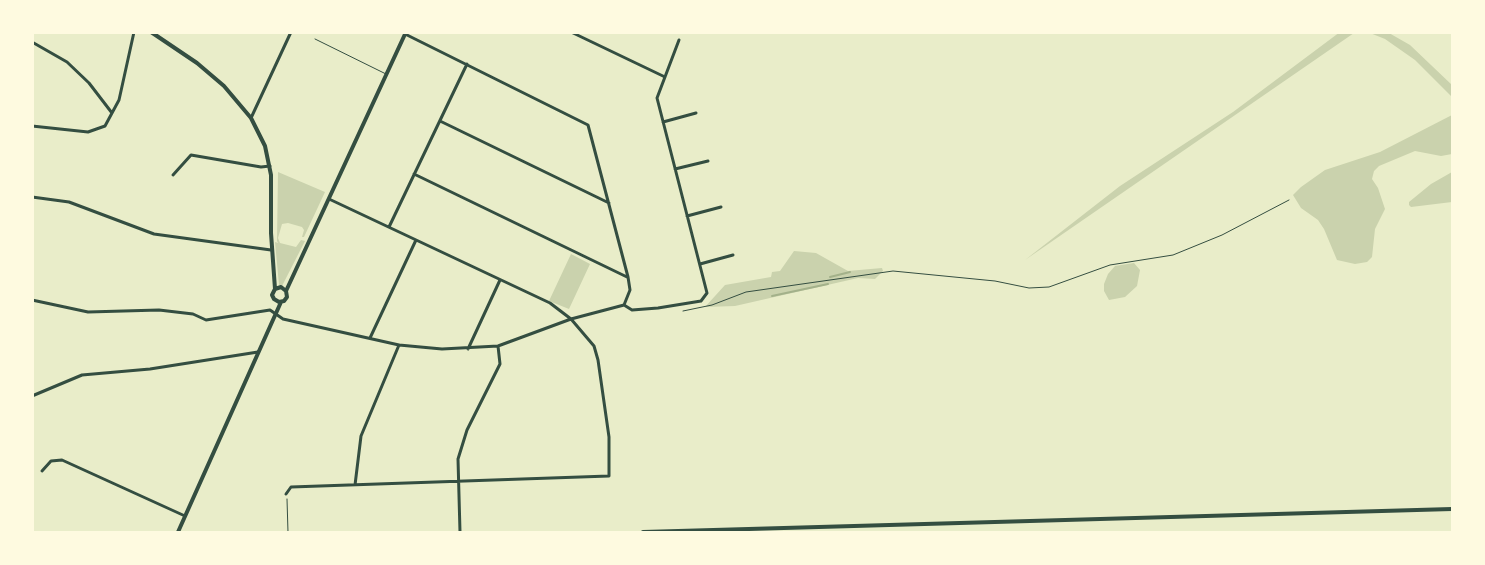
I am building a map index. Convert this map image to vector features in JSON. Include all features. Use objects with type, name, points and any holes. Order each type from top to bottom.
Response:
[{"type":"street","points":[[32,126],[88,132],[105,126],[119,100],[134,32]]},
{"type":"street","points":[[150,32],[197,64],[224,86],[251,118],[265,146],[270,166],[275,289],[272,295],[278,302]]},
{"type":"street","points":[[251,118],[291,32]]},
{"type":"street","points":[[571,32],[665,77]]},
{"type":"street","points":[[32,300],[88,312],[159,310],[193,314],[206,320],[270,310],[276,312],[283,319],[398,345],[442,349],[498,346],[624,304],[630,290],[590,128],[586,122],[406,33],[286,290],[287,297],[278,302],[276,312],[178,532]]},
{"type":"street","points":[[624,304],[632,310],[658,308],[701,301],[707,293],[657,98],[679,40]]},
{"type":"street","points":[[32,42],[67,62],[105,101],[112,114]]},
{"type":"street","points":[[389,227],[467,64]]},
{"type":"street","points":[[663,122],[696,113]]},
{"type":"street","points":[[440,121],[609,203]]},
{"type":"street","points":[[173,175],[191,156],[261,167],[270,166]]},
{"type":"street","points":[[675,169],[708,160]]},
{"type":"street","points":[[414,174],[628,277]]},
{"type":"street","points":[[32,197],[69,202],[154,234],[272,250]]},
{"type":"street","points":[[286,494],[291,487],[609,476],[609,437],[605,402],[594,346],[572,320],[553,305],[329,199]]},
{"type":"street","points":[[687,216],[721,207]]},
{"type":"street","points":[[370,338],[416,240]]},
{"type":"street","points":[[700,264],[733,255]]},
{"type":"street","points":[[468,349],[500,280]]},
{"type":"street","points":[[275,289],[281,287],[286,290]]},
{"type":"street","points":[[355,485],[361,436],[398,345]]},
{"type":"street","points":[[460,532],[458,481],[460,447],[500,364],[498,346]]},
{"type":"street","points":[[32,396],[82,375],[150,369],[258,352]]},
{"type":"street","points":[[42,471],[51,461],[62,460],[185,516]]},
{"type":"street","points":[[642,532],[1452,509]]},
{"type":"lane","points":[[315,39],[387,74]]},
{"type":"path","points":[[683,311],[712,305],[746,292],[893,271],[995,281],[1029,288],[1049,287],[1110,265],[1174,255],[1222,235],[1289,200]]},
{"type":"path","points":[[286,494],[288,532]]},
{"type":"green space","points":[[1340,32],[1354,33],[1025,260],[1120,186],[1233,112]]},
{"type":"green space","points":[[1370,33],[1389,33],[1410,45],[1452,85],[1452,97],[1415,60],[1385,39]]},
{"type":"green space","points":[[1452,115],[1452,154],[1441,156],[1415,151],[1379,166],[1374,171],[1372,179],[1378,188],[1385,209],[1375,229],[1372,257],[1367,262],[1355,264],[1337,260],[1324,229],[1318,220],[1301,208],[1293,195],[1325,170],[1380,152]]},
{"type":"green space","points":[[278,172],[325,192],[304,237],[302,237],[304,230],[302,227],[288,223],[282,224],[278,238],[280,243],[296,247],[301,240],[305,241],[282,286],[279,285],[275,242],[278,243],[277,241]]},
{"type":"green space","points":[[1452,172],[1452,202],[1411,207],[1409,205],[1409,202],[1431,184]]},
{"type":"green space","points":[[794,251],[816,253],[848,271],[882,268],[883,271],[875,279],[858,278],[735,306],[705,307],[725,285],[771,277],[772,272],[780,271]]},
{"type":"green space","points":[[571,254],[590,264],[569,309],[549,301]]},
{"type":"green space","points":[[1134,263],[1140,270],[1137,286],[1125,297],[1109,300],[1104,291],[1104,284],[1108,274],[1115,266]]},
{"type":"waterway","points":[[830,277],[850,272]]},
{"type":"waterway","points":[[772,296],[828,284]]}]
